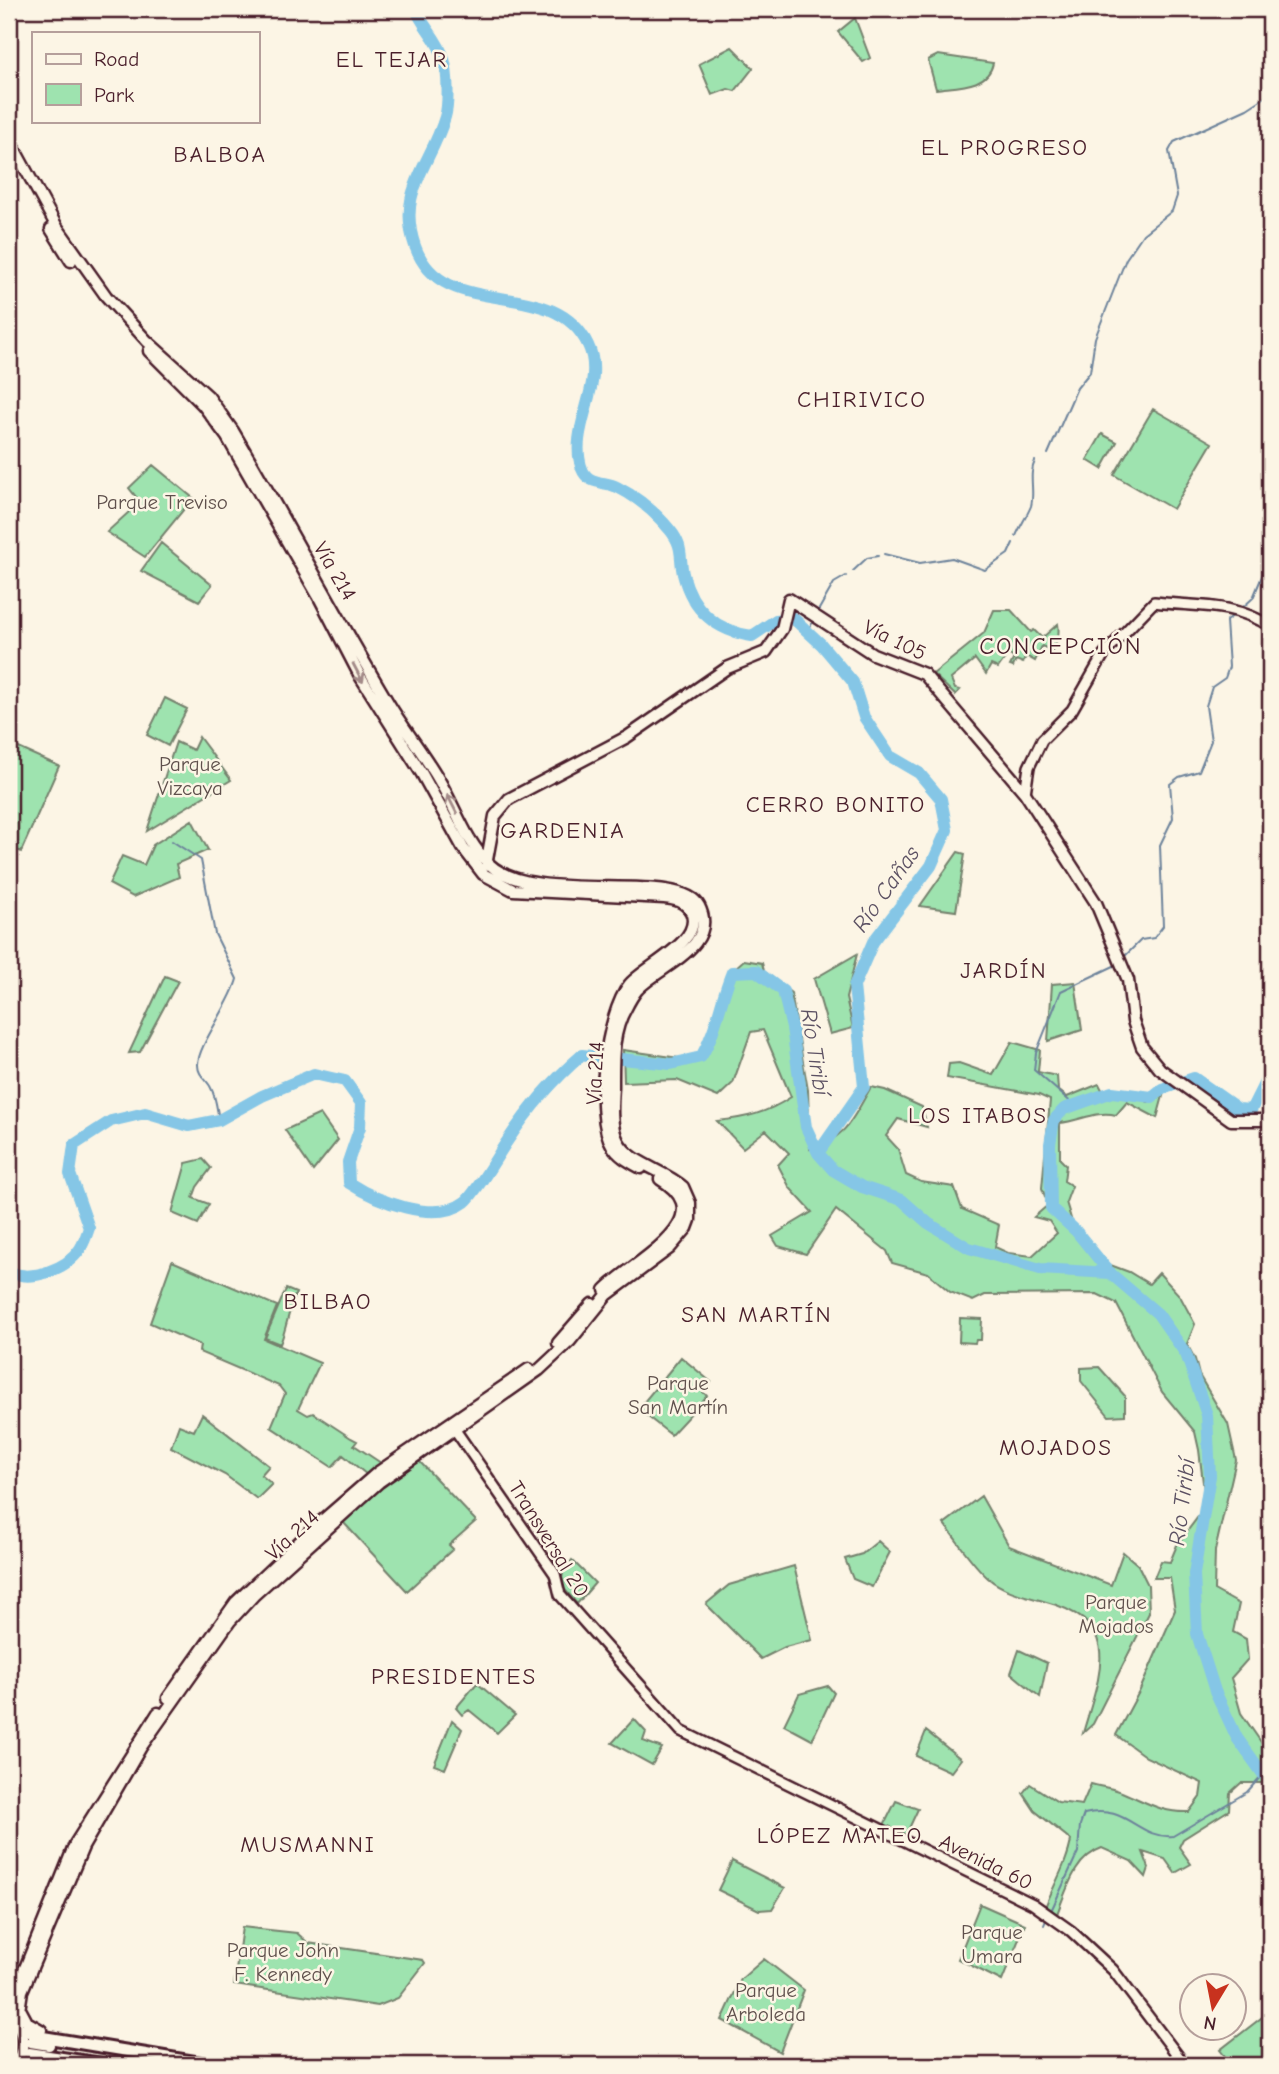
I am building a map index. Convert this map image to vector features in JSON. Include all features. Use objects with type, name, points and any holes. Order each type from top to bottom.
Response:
[{"type":"highway","points":[[15,2024],[43,2037],[213,2065]]},
{"type":"highway","points":[[108,2065],[30,2047],[187,2065]]},
{"type":"main road","name":"Vía 214","points":[[9,139],[57,227],[106,296],[147,341],[208,396],[233,431],[388,703],[439,780],[487,862],[503,876],[521,882],[583,888],[664,890],[685,894],[699,906],[703,918],[697,940],[691,949],[637,990],[624,1010],[611,1041]]},
{"type":"main road","name":"Vía 214","points":[[9,152],[60,245],[84,278],[116,317],[203,405],[227,437],[320,599],[379,710],[422,774],[463,848],[483,874],[513,890],[664,898],[684,904],[691,912],[693,921],[688,936],[630,984],[612,1015],[609,1084],[607,1133],[612,1146],[628,1161],[676,1189],[682,1204],[680,1224],[666,1241],[618,1276],[546,1355],[379,1482],[254,1595],[230,1621],[141,1747],[83,1847],[22,1991],[15,2024],[23,2046],[14,2065]]},
{"type":"main road","name":"Vía 105","points":[[483,874],[495,816],[509,799],[627,737],[727,668],[766,652],[782,629],[789,599],[873,654],[924,674],[1025,793],[1096,902],[1121,960],[1139,1040],[1160,1069],[1231,1120],[1270,1120]]},
{"type":"main road","name":"Vía 214","points":[[9,1996],[25,1968],[75,1844],[137,1741],[236,1602],[377,1473],[453,1427]]},
{"type":"main road","points":[[19,2007],[27,2022],[41,2030]]},
{"type":"street","points":[[1025,793],[1029,767],[1042,740],[1072,710],[1104,654],[1154,602],[1229,607],[1249,612],[1270,626]]},
{"type":"street","name":"Transversal 20","points":[[453,1427],[555,1574],[560,1595],[681,1731]]},
{"type":"street","name":"Avenida 60","points":[[681,1731],[1033,1904],[1070,1931],[1113,1970],[1185,2065]]},
{"type":"green space","points":[[855,18],[870,58],[863,62],[838,32]]},
{"type":"green space","points":[[732,47],[753,68],[735,91],[728,89],[712,95],[699,64]]},
{"type":"green space","points":[[938,55],[993,63],[985,77],[978,81],[936,89],[928,60]]},
{"type":"green space","points":[[1153,409],[1212,443],[1173,509],[1114,475]]},
{"type":"green space","points":[[1102,434],[1117,442],[1102,469],[1087,460]]},
{"type":"green space","name":"Parque Treviso","points":[[153,465],[193,498],[145,557],[107,532],[140,502],[129,488]]},
{"type":"green space","points":[[161,543],[212,585],[199,601],[141,571]]},
{"type":"green space","points":[[994,610],[1011,610],[1031,632],[1034,630],[1042,638],[1058,624],[1058,635],[1052,651],[1042,646],[1035,661],[1026,656],[1023,663],[1016,660],[1013,667],[1010,666],[1014,658],[1008,654],[998,668],[991,665],[986,674],[975,659],[951,679],[955,689],[960,690],[955,695],[933,674],[984,633]]},
{"type":"green space","points":[[165,698],[187,709],[168,746],[147,735]]},
{"type":"green space","name":"Parque Vizcaya","points":[[199,737],[231,780],[147,831],[176,742],[193,750]]},
{"type":"green space","points":[[12,745],[59,766],[21,852],[9,846],[9,751]]},
{"type":"green space","points":[[192,820],[208,850],[176,864],[179,877],[133,897],[109,884],[122,856],[144,865],[153,845]]},
{"type":"green space","points":[[958,852],[965,854],[956,911],[920,906]]},
{"type":"green space","points":[[857,954],[846,998],[853,1028],[830,1034],[814,979]]},
{"type":"green space","points":[[744,960],[762,963],[764,971],[791,993],[808,1090],[810,1149],[841,1133],[871,1087],[885,1090],[922,1107],[927,1127],[898,1119],[886,1136],[898,1149],[906,1175],[921,1182],[954,1187],[962,1209],[999,1225],[995,1247],[1008,1253],[1032,1256],[1057,1233],[1049,1221],[1034,1217],[1048,1205],[1042,1188],[1050,1100],[1039,1095],[947,1078],[949,1064],[959,1063],[993,1075],[1012,1042],[1040,1050],[1038,1072],[1057,1076],[1058,1090],[1067,1097],[1099,1084],[1106,1097],[1122,1090],[1148,1102],[1163,1096],[1157,1118],[1127,1102],[1116,1115],[1095,1115],[1060,1123],[1060,1159],[1066,1165],[1064,1181],[1072,1186],[1066,1202],[1072,1222],[1105,1263],[1129,1272],[1149,1284],[1159,1273],[1180,1296],[1195,1324],[1187,1344],[1199,1375],[1228,1424],[1236,1460],[1215,1551],[1214,1590],[1239,1604],[1233,1632],[1246,1639],[1248,1659],[1231,1678],[1241,1713],[1270,1755],[1270,1783],[1241,1783],[1230,1793],[1229,1810],[1183,1839],[1179,1847],[1191,1864],[1175,1873],[1165,1859],[1143,1852],[1149,1868],[1146,1877],[1131,1861],[1102,1848],[1092,1853],[1077,1868],[1055,1919],[1044,1910],[1071,1840],[1035,1811],[1023,1793],[1030,1784],[1058,1802],[1082,1805],[1091,1784],[1120,1791],[1148,1804],[1179,1812],[1189,1812],[1200,1797],[1202,1783],[1146,1757],[1116,1735],[1140,1690],[1175,1610],[1170,1578],[1154,1578],[1161,1561],[1170,1562],[1177,1545],[1200,1514],[1204,1491],[1195,1432],[1162,1392],[1116,1303],[1097,1294],[985,1295],[973,1301],[950,1292],[928,1273],[892,1263],[887,1251],[836,1210],[806,1254],[778,1246],[772,1236],[812,1212],[790,1188],[778,1165],[789,1153],[766,1130],[743,1148],[717,1121],[756,1114],[791,1097],[763,1030],[751,1032],[733,1083],[718,1097],[677,1080],[624,1082],[623,1050],[700,1061],[721,993],[727,980]]},
{"type":"green space","points":[[165,976],[178,981],[140,1052],[129,1053]]},
{"type":"green space","points":[[1075,982],[1082,1030],[1048,1041],[1052,984]]},
{"type":"green space","points":[[320,1114],[338,1140],[313,1171],[285,1130]]},
{"type":"green space","points":[[203,1159],[211,1168],[197,1187],[193,1198],[209,1204],[198,1224],[172,1213],[186,1163]]},
{"type":"green space","points":[[172,1261],[277,1306],[264,1339],[320,1363],[298,1409],[308,1415],[313,1413],[357,1441],[354,1445],[381,1463],[367,1475],[343,1455],[332,1467],[271,1427],[285,1394],[279,1386],[199,1352],[200,1345],[150,1323]]},
{"type":"green space","points":[[286,1289],[296,1293],[280,1344],[265,1338]]},
{"type":"green space","points":[[960,1318],[982,1319],[981,1340],[976,1340],[975,1343],[959,1342]]},
{"type":"green space","name":"Parque San Martín","points":[[681,1357],[711,1382],[702,1391],[707,1396],[671,1435],[638,1409]]},
{"type":"green space","points":[[1099,1367],[1125,1396],[1125,1415],[1109,1416],[1081,1381],[1081,1368]]},
{"type":"green space","points":[[202,1414],[269,1466],[261,1475],[272,1484],[257,1499],[225,1475],[171,1447],[179,1425],[194,1431]]},
{"type":"green space","points":[[419,1461],[476,1521],[449,1545],[453,1549],[407,1591],[343,1522],[389,1482]]},
{"type":"green space","name":"Parque Mojados","points":[[981,1496],[1009,1546],[1111,1585],[1123,1552],[1138,1565],[1148,1585],[1149,1613],[1093,1724],[1083,1733],[1100,1670],[1100,1652],[1096,1636],[1086,1622],[1069,1610],[994,1583],[970,1559],[944,1524]]},
{"type":"green space","points":[[878,1541],[890,1552],[872,1587],[853,1579],[845,1559],[862,1554]]},
{"type":"green space","points":[[572,1560],[595,1583],[577,1604],[561,1585],[563,1572]]},
{"type":"green space","points":[[794,1566],[812,1640],[785,1647],[761,1659],[706,1604],[729,1585]]},
{"type":"green space","points":[[1019,1650],[1047,1663],[1040,1697],[1011,1673]]},
{"type":"green space","points":[[477,1683],[515,1715],[497,1733],[469,1710],[462,1715],[456,1708]]},
{"type":"green space","points":[[828,1686],[834,1693],[812,1740],[784,1725],[799,1694]]},
{"type":"green space","points":[[634,1719],[646,1732],[643,1741],[662,1748],[652,1765],[612,1743]]},
{"type":"green space","points":[[452,1720],[462,1729],[445,1769],[434,1765]]},
{"type":"green space","points":[[926,1731],[961,1759],[951,1772],[916,1756]]},
{"type":"green space","points":[[896,1801],[918,1809],[905,1837],[883,1827]]},
{"type":"green space","points":[[732,1861],[785,1888],[772,1909],[759,1910],[718,1890]]},
{"type":"green space","name":"Parque Umara","points":[[980,1904],[1025,1924],[1002,1981],[958,1959]]},
{"type":"green space","name":"Parque John F. Kennedy","points":[[242,1927],[297,1933],[308,1943],[423,1960],[425,1963],[398,1998],[378,2006],[234,1985]]},
{"type":"green space","name":"Parque Arboleda","points":[[764,1959],[804,1990],[780,2052],[722,2020],[741,1979]]},
{"type":"green space","points":[[1270,2011],[1270,2065],[1232,2065],[1220,2050],[1230,2042],[1248,2042],[1248,2028]]},
{"type":"waterway","name":"Río Cañas","points":[[416,9],[442,52],[447,80],[445,117],[412,194],[410,210],[410,227],[415,246],[429,270],[449,285],[473,293],[525,302],[550,310],[572,323],[588,345],[593,360],[593,375],[579,438],[582,469],[588,478],[617,487],[646,506],[665,524],[677,542],[687,587],[699,608],[717,624],[752,636],[776,620],[793,618],[821,644],[853,682],[864,717],[890,756],[919,773],[941,799],[947,830],[931,866],[873,942],[854,986],[864,1087],[818,1153]]},
{"type":"waterway","points":[[1267,9],[1270,20]]},
{"type":"waterway","points":[[1048,454],[1077,388],[1090,372],[1095,338],[1126,259],[1143,234],[1172,211],[1177,196],[1169,151],[1174,142],[1247,109],[1270,94]]},
{"type":"waterway","points":[[1016,536],[1031,506],[1035,461]]},
{"type":"waterway","points":[[884,554],[920,563],[952,558],[985,570],[1008,554],[1013,543]]},
{"type":"waterway","points":[[853,571],[867,558],[878,556]]},
{"type":"waterway","points":[[1241,609],[1253,598],[1270,557]]},
{"type":"waterway","points":[[818,611],[834,583],[846,576]]},
{"type":"waterway","points":[[1122,959],[1141,940],[1154,938],[1163,926],[1160,845],[1173,818],[1170,784],[1179,777],[1199,771],[1211,741],[1206,706],[1212,687],[1225,678],[1229,667],[1226,621],[1234,615]]},
{"type":"waterway","points":[[808,631],[813,621]]},
{"type":"waterway","points":[[172,841],[201,860],[215,934],[237,979],[199,1057],[199,1072],[213,1092],[219,1120]]},
{"type":"waterway","points":[[1074,1105],[1034,1070],[1036,1053],[1061,991],[1116,965]]},
{"type":"waterway","name":"Río Tiribí","points":[[9,1271],[27,1275],[48,1272],[66,1263],[80,1249],[89,1228],[70,1174],[74,1145],[111,1121],[145,1113],[189,1126],[219,1120],[262,1096],[314,1074],[345,1081],[361,1103],[360,1127],[348,1162],[349,1183],[389,1203],[406,1208],[422,1211],[452,1208],[470,1197],[533,1106],[582,1055],[671,1064],[701,1057],[711,1036],[732,972],[756,971],[783,991],[792,1028],[806,1127],[818,1153],[833,1170],[862,1187],[902,1200],[928,1223],[969,1248],[1040,1269],[1110,1273]]},
{"type":"waterway","name":"Río Tiribí","points":[[1270,1061],[1265,1082],[1251,1110],[1238,1109],[1194,1078],[1162,1089],[1152,1097],[1112,1092],[1064,1109],[1054,1120],[1050,1144],[1051,1208],[1076,1231],[1110,1273],[1158,1314],[1186,1354],[1207,1415],[1210,1476],[1194,1574],[1197,1634],[1215,1691],[1237,1738],[1263,1774],[1270,1775]]},
{"type":"waterway","points":[[1051,1911],[1078,1852],[1080,1825],[1084,1814],[1111,1813],[1150,1832],[1173,1836],[1247,1792],[1263,1774]]},
{"type":"waterway","points":[[1044,1925],[1046,1920]]},
{"type":"tunnel","points":[[9,2039],[31,2042]]},
{"type":"tunnel","points":[[9,2050],[29,2053]]},
{"type":"district","name":"EL TEJAR","points":[[392,59]]},
{"type":"district","name":"EL PROGRESO","points":[[1005,147]]},
{"type":"district","name":"BALBOA","points":[[220,154]]},
{"type":"district","name":"CHIRIVICO","points":[[862,399]]},
{"type":"district","name":"CONCEPCIÓN","points":[[1061,646]]},
{"type":"district","name":"CERRO BONITO","points":[[836,804]]},
{"type":"district","name":"GARDENIA","points":[[563,830]]},
{"type":"district","name":"JARDÍN","points":[[1004,970]]},
{"type":"district","name":"LOS ITABOS","points":[[978,1115]]},
{"type":"district","name":"BILBAO","points":[[328,1301]]},
{"type":"district","name":"SAN MARTÍN","points":[[757,1314]]},
{"type":"district","name":"MOJADOS","points":[[1056,1447]]},
{"type":"district","name":"PRESIDENTES","points":[[454,1676]]},
{"type":"district","name":"LÓPEZ MATEO","points":[[840,1835]]},
{"type":"district","name":"MUSMANNI","points":[[308,1844]]}]
